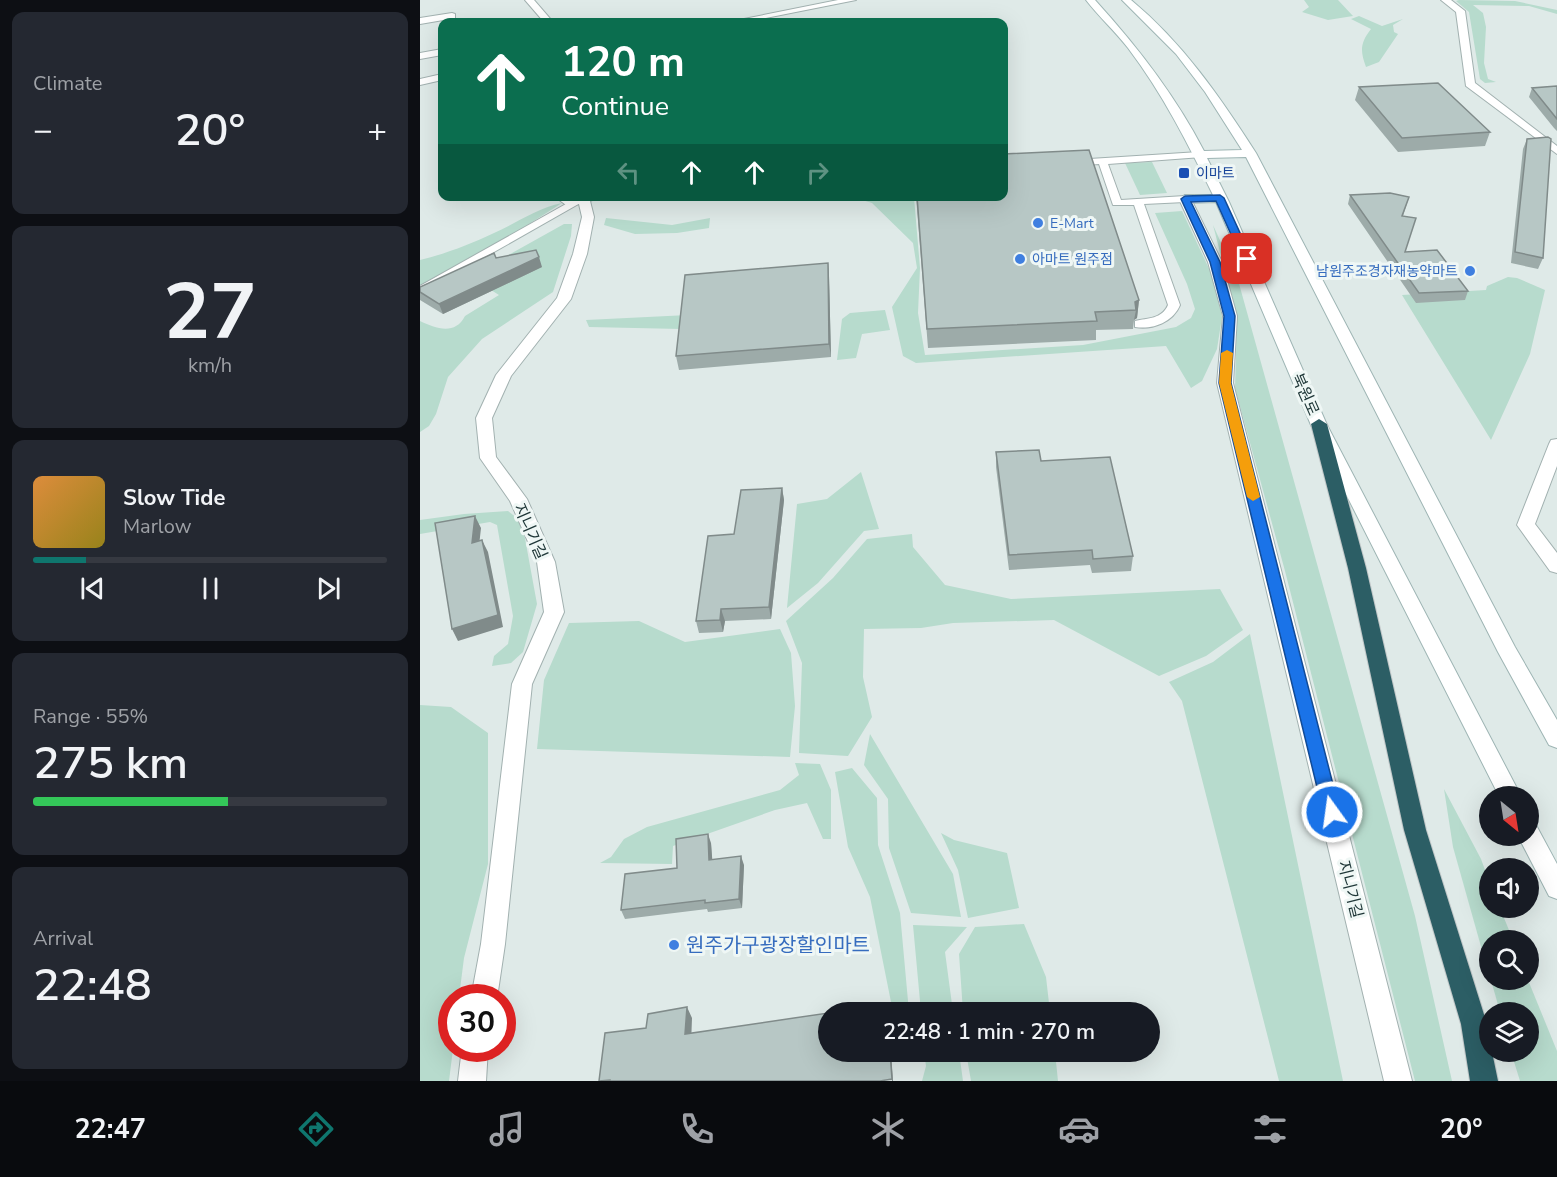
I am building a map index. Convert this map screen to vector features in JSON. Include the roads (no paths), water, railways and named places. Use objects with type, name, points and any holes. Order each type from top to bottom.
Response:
[{"type":"highway","points":[[1319,424],[1357,568],[1415,830],[1474,1024],[1484,1081]]},
{"type":"street","points":[[529,0],[545,18]]},
{"type":"street","points":[[755,18],[852,0]]},
{"type":"street","name":"북원로","points":[[1090,0],[1112,22],[1146,65],[1164,91],[1199,155],[1319,424],[1505,786]]},
{"type":"street","points":[[1126,0],[1158,28],[1180,52],[1215,98],[1250,153],[1508,652],[1557,739]]},
{"type":"street","points":[[1445,0],[1460,11],[1470,84],[1557,152]]},
{"type":"street","points":[[420,21],[452,15]]},
{"type":"street","points":[[420,56],[438,53]]},
{"type":"street","points":[[420,82],[438,78]]},
{"type":"street","points":[[1199,155],[1250,153]]},
{"type":"street","points":[[1185,199],[1220,198]]},
{"type":"street","name":"지니기길","points":[[1185,199],[1215,262],[1230,316],[1225,383],[1398,1081]]},
{"type":"street","name":"지니기길","points":[[486,984],[493,945],[522,684],[554,612],[546,562],[518,499],[489,458],[484,418],[504,375],[564,299],[580,254],[588,217],[585,201]]},
{"type":"street","points":[[1557,444],[1527,525],[1557,566]]},
{"type":"street","points":[[1535,846],[1557,888]]},
{"type":"street","points":[[472,1081],[474,1062]]},
{"type":"lane","points":[[1060,164],[1199,155]]},
{"type":"lane","points":[[1103,162],[1117,203],[1185,199]]},
{"type":"lane","points":[[420,291],[583,201]]},
{"type":"lane","points":[[1138,202],[1174,305],[1172,312],[1165,319],[1139,324]]},
{"type":"place","name":"이마트","points":[[1184,173]]},
{"type":"place","name":"E-Mart","points":[[1038,223]]},
{"type":"place","name":"아마트 원주점","points":[[1020,259]]},
{"type":"place","name":"남원주조경자재농약마트","points":[[1470,271]]},
{"type":"place","name":"원주가구광장할인마트","points":[[674,945]]}]
